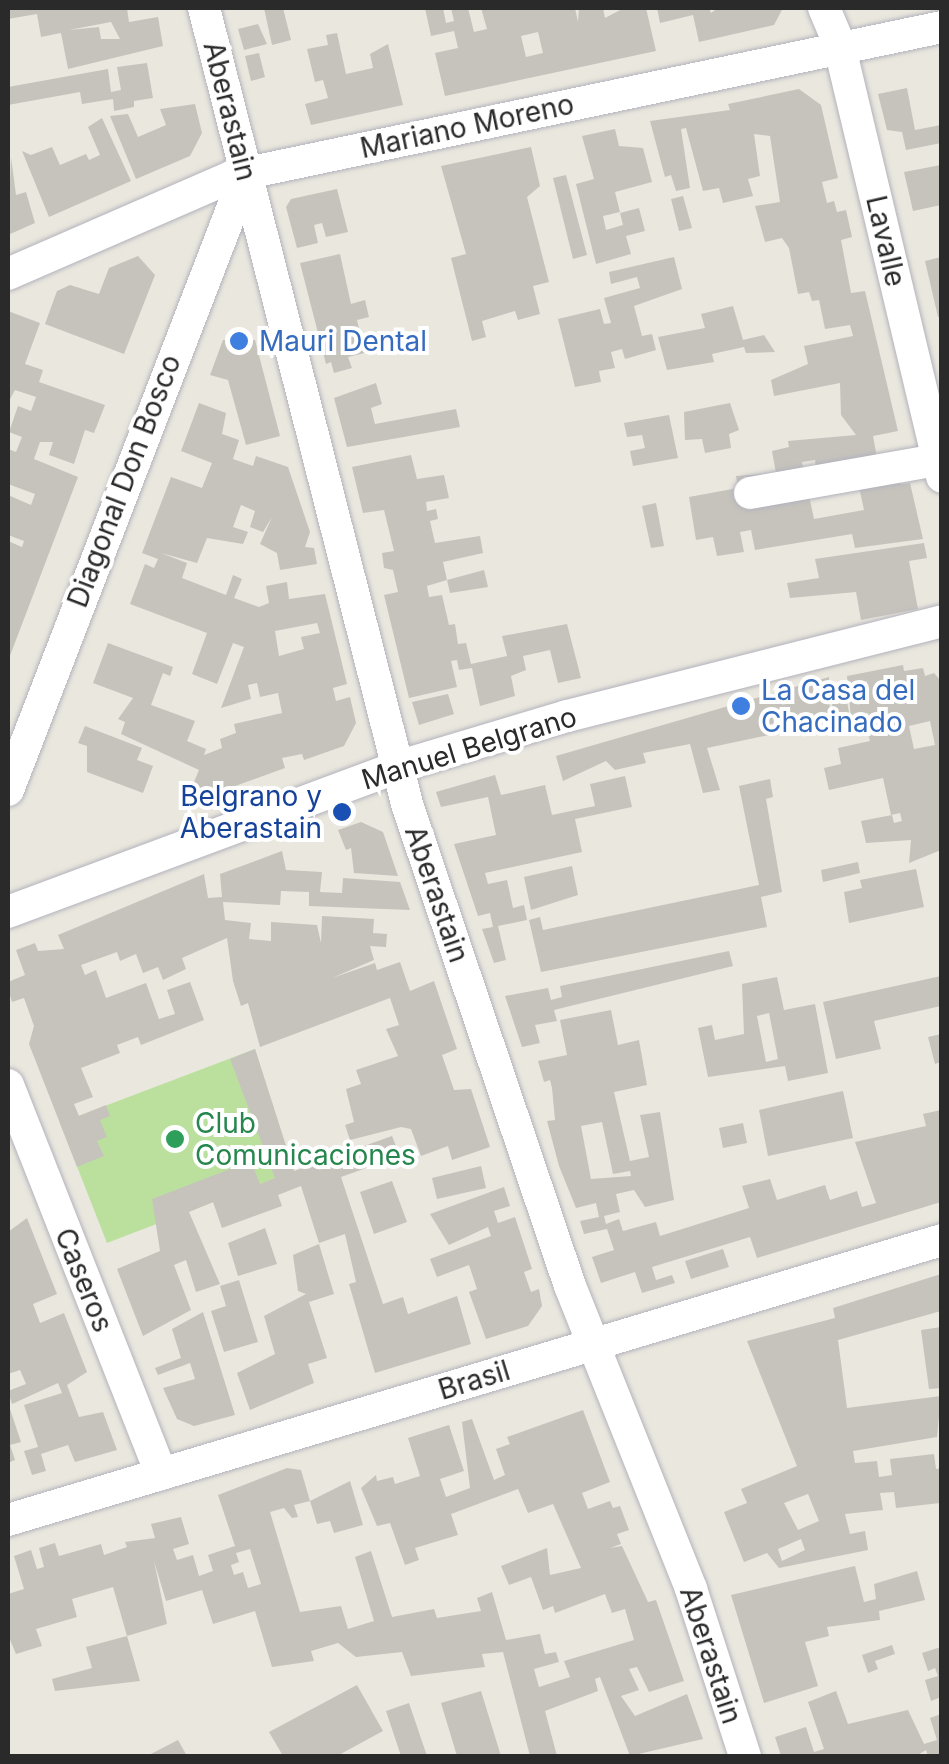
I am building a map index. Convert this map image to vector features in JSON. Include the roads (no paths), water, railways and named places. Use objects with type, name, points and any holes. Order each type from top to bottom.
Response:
[{"type":"street","name":"Aberastain","points":[[204,8],[397,767],[593,1344],[691,1589],[744,1756]]},
{"type":"street","name":"Lavalle","points":[[824,8],[840,48],[940,468]]},
{"type":"street","name":"Mariano Moreno","points":[[8,274],[246,173],[942,26]]},
{"type":"street","name":"Diagonal Don Bosco","points":[[8,790],[246,173]]},
{"type":"street","points":[[750,493],[940,468]]},
{"type":"street","name":"Manuel Belgrano","points":[[8,912],[397,767],[567,716],[942,621]]},
{"type":"street","name":"Caseros","points":[[8,1085],[162,1474]]},
{"type":"street","name":"Brasil","points":[[8,1520],[942,1240]]},
{"type":"place","name":"Mauri Dental","points":[[239,341]]},
{"type":"place","name":"La Casa del Chacinado","points":[[741,706]]},
{"type":"place","name":"Belgrano y Aberastain","points":[[342,812]]},
{"type":"place","name":"Club Comunicaciones","points":[[175,1139]]}]
